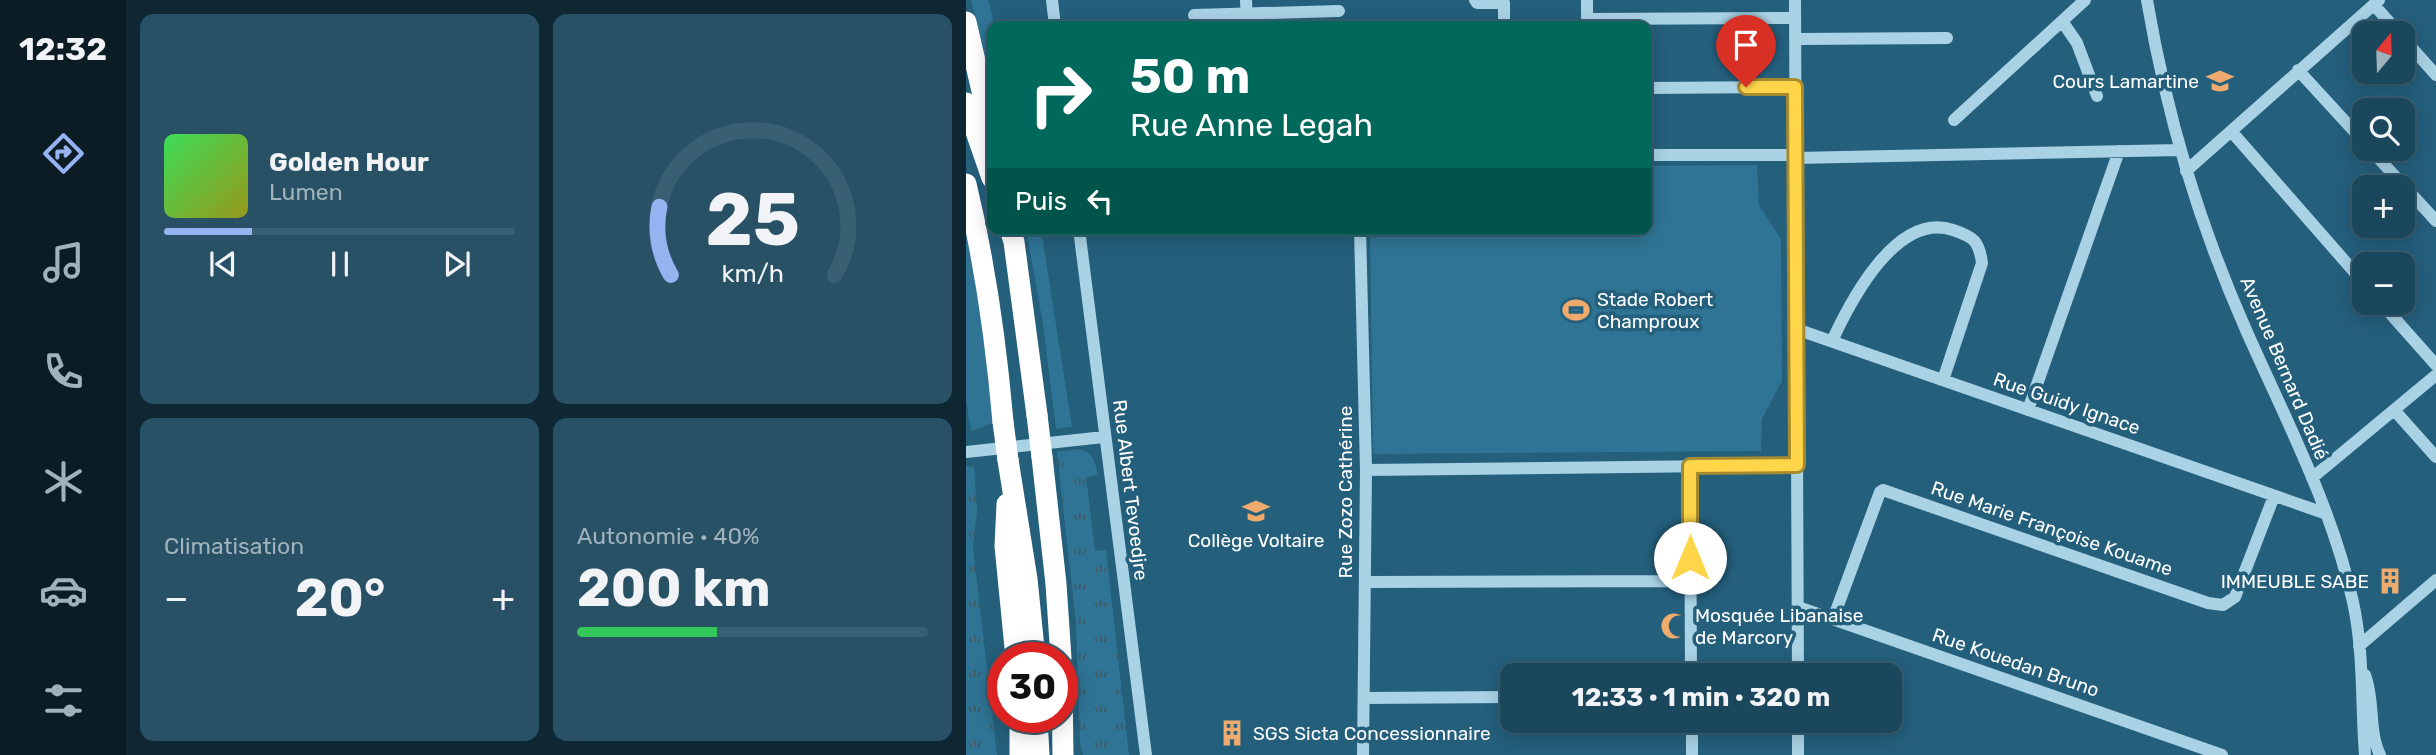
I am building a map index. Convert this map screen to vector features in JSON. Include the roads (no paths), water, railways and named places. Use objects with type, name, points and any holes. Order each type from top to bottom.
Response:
[{"type":"highway","points":[[966,22],[987,112]]},
{"type":"highway","points":[[966,103],[987,164]]},
{"type":"highway","points":[[966,184],[981,247],[995,337],[1003,422],[1027,579],[1033,642]]},
{"type":"highway","points":[[1012,235],[1042,457],[1060,642]]},
{"type":"highway","points":[[1008,460],[1005,546],[1014,642]]},
{"type":"highway","points":[[1020,733],[1020,755]]},
{"type":"highway","points":[[1038,733],[1039,755]]},
{"type":"highway","points":[[1063,733],[1063,755]]},
{"type":"street","points":[[1052,0],[1054,21]]},
{"type":"street","points":[[1475,0],[1477,3],[1504,3],[1504,21]]},
{"type":"street","points":[[1587,0],[1587,21]]},
{"type":"street","points":[[1795,0],[1798,663]]},
{"type":"street","name":"Avenue Bernard Dadié","points":[[2147,0],[2156,53],[2179,149],[2196,204],[2245,328],[2312,478],[2353,602],[2363,671],[2361,689],[2365,755]]},
{"type":"street","points":[[1954,120],[2082,1]]},
{"type":"street","points":[[2186,171],[2376,3],[2390,21]]},
{"type":"street","points":[[1194,15],[1246,6],[1339,10]]},
{"type":"street","points":[[1652,21],[1795,18]]},
{"type":"street","points":[[2062,21],[2077,43],[2096,96]]},
{"type":"street","points":[[1795,39],[1947,38]]},
{"type":"street","points":[[2415,51],[2436,75]]},
{"type":"street","points":[[2298,70],[2352,129]]},
{"type":"street","points":[[1652,88],[1795,87]]},
{"type":"street","points":[[2231,131],[2352,270]]},
{"type":"street","points":[[1652,155],[1796,156],[2179,149]]},
{"type":"street","points":[[2028,410],[2119,151]]},
{"type":"street","points":[[2381,161],[2436,221]]},
{"type":"street","points":[[1832,341],[1858,291],[1906,236],[1924,227],[1943,226],[1967,234],[1979,246],[1982,263],[1943,380]]},
{"type":"street","name":"Rue Albert Tevoedjre","points":[[1080,235],[1146,755]]},
{"type":"street","name":"Rue Zozo Cathérine","points":[[1360,235],[1366,470],[1363,755]]},
{"type":"street","points":[[2392,315],[2436,365]]},
{"type":"street","name":"Rue Guidy Ignace","points":[[1796,329],[2324,513]]},
{"type":"street","points":[[2312,478],[2436,375]]},
{"type":"street","points":[[2395,411],[2436,457]]},
{"type":"street","points":[[966,452],[1104,437]]},
{"type":"street","points":[[1366,470],[1797,465]]},
{"type":"street","points":[[1690,466],[1691,663]]},
{"type":"street","name":"Rue Marie Françoise Kouame","points":[[1833,619],[1883,490],[2223,606],[2235,597],[2274,496]]},
{"type":"street","points":[[2359,646],[2436,580]]},
{"type":"street","points":[[1366,582],[1690,582]]},
{"type":"street","name":"Rue Kouedan Bruno","points":[[1798,607],[2222,755]]},
{"type":"street","points":[[2363,671],[2370,690],[2375,745],[2380,755]]},
{"type":"street","points":[[1364,698],[1500,697]]},
{"type":"street","points":[[1692,733],[1692,755]]},
{"type":"street","points":[[1798,733],[1798,755]]},
{"type":"place","name":"Cours Lamartine","points":[[2220,81]]},
{"type":"place","name":"Stade Robert Champroux","points":[[1576,310]]},
{"type":"place","name":"Collège Voltaire","points":[[1256,511]]},
{"type":"place","name":"IMMEUBLE SABE","points":[[2390,581]]},
{"type":"place","name":"Mosquée Libanaise de Marcory","points":[[1674,626]]},
{"type":"place","name":"SGS Sicta Concessionnaire","points":[[1232,733]]}]
